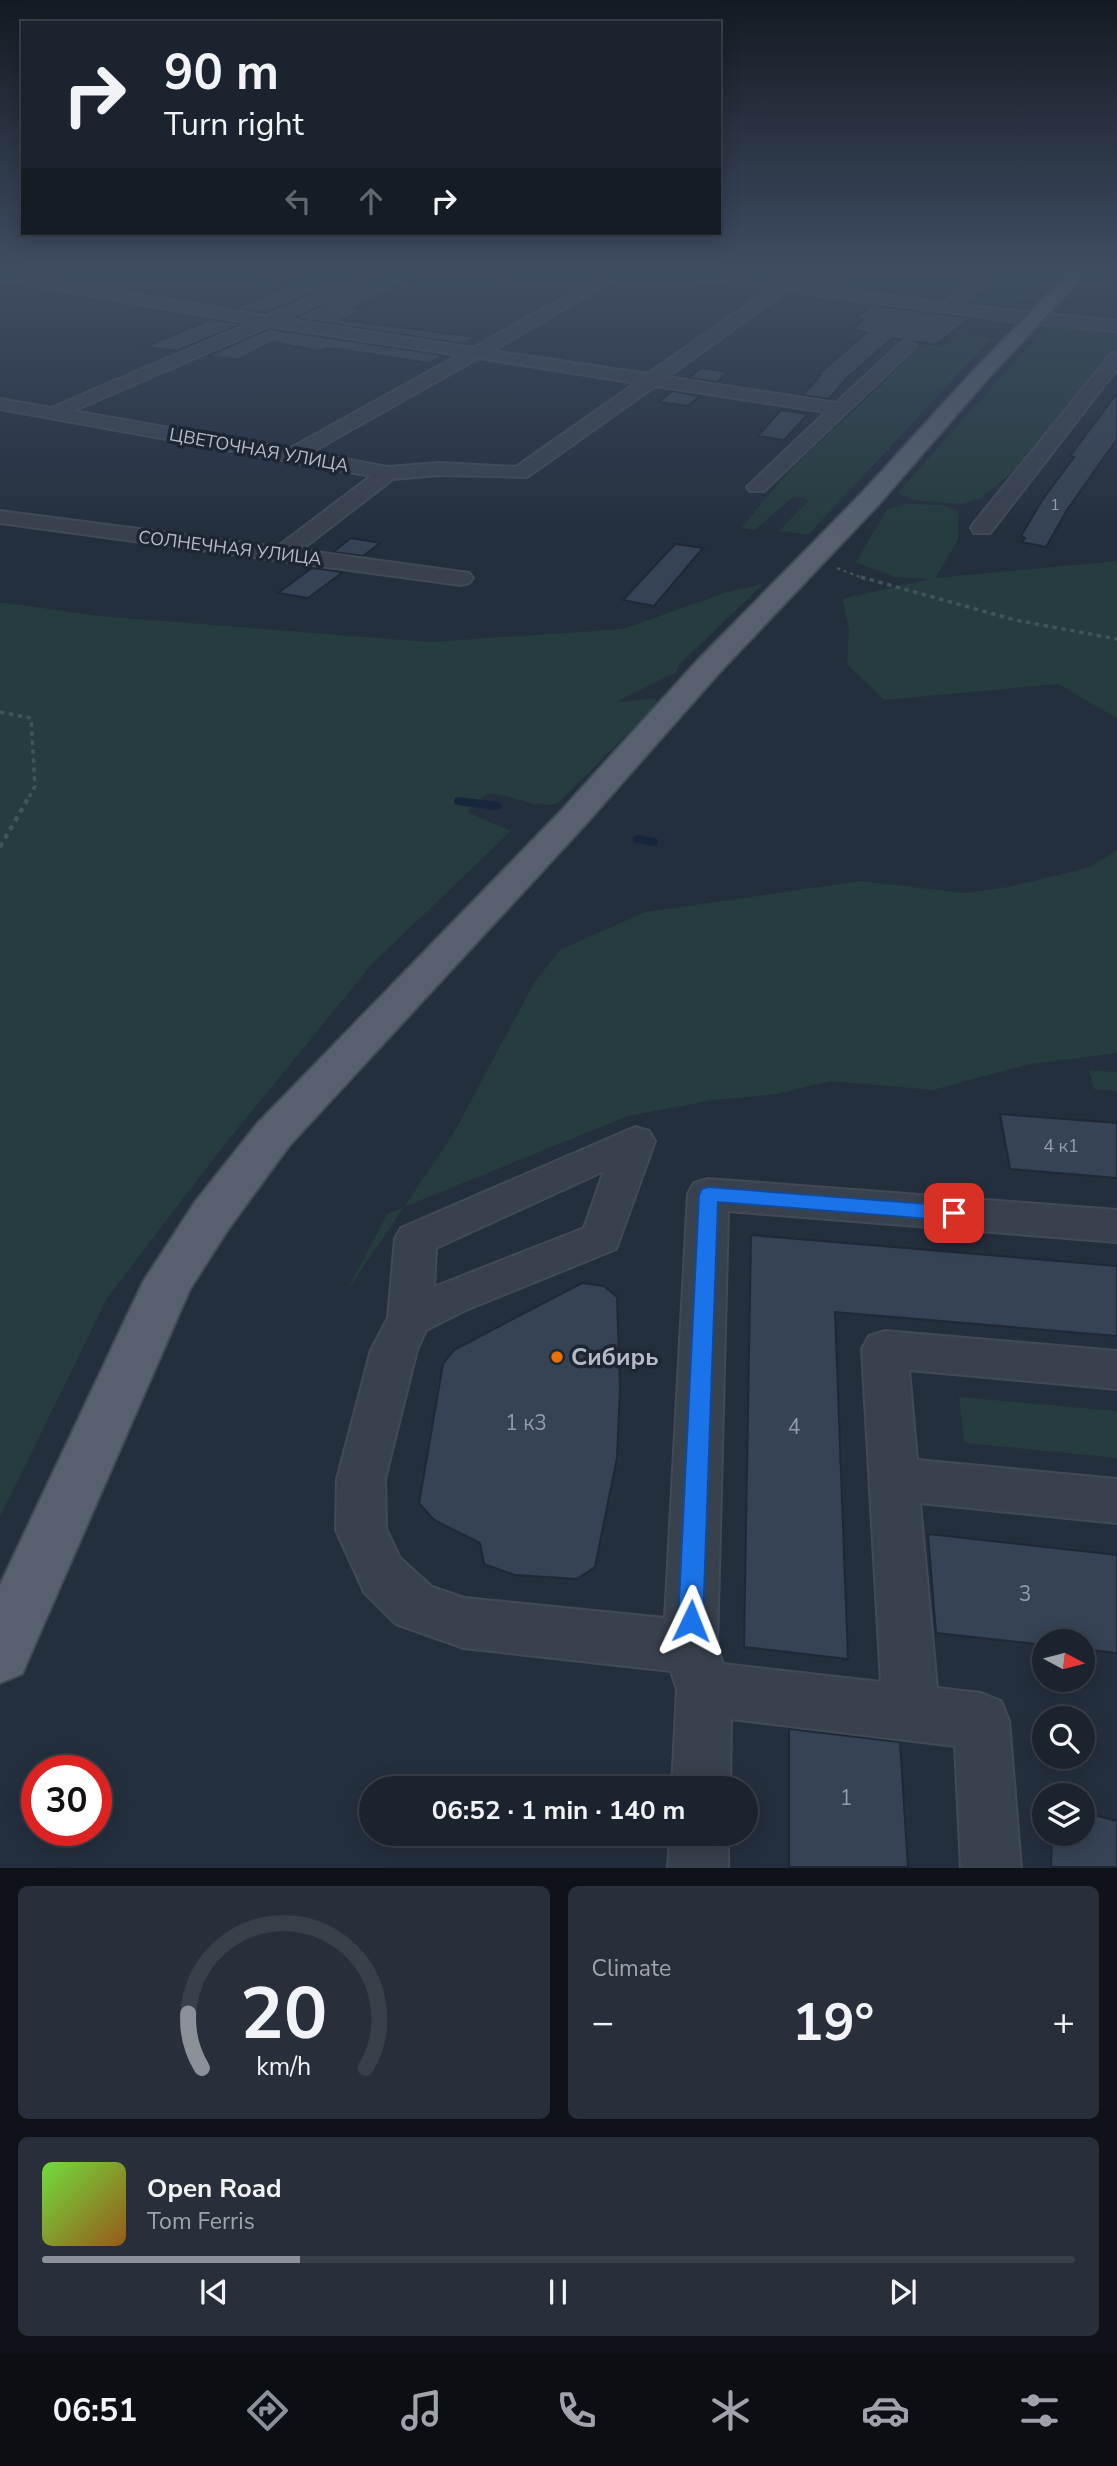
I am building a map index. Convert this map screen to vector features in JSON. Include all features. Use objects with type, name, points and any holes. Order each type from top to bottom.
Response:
[{"type":"main road","points":[[0,1653],[168,1282],[212,1215],[273,1135],[572,819],[708,667],[811,561],[999,358]]},
{"type":"street","points":[[52,414],[181,358]]},
{"type":"street","points":[[293,455],[468,358]]},
{"type":"street","points":[[511,358],[839,409]]},
{"type":"street","points":[[652,380],[683,358]]},
{"type":"street","points":[[757,487],[895,358]]},
{"type":"street","points":[[982,528],[1117,358]]},
{"type":"street","name":"ЦВЕТОЧНАЯ УЛИЦА","points":[[0,404],[388,473],[439,469],[520,473],[652,380]]},
{"type":"street","points":[[282,554],[388,473]]},
{"type":"street","name":"СОЛНЕЧНАЯ УЛИЦА","points":[[0,517],[461,578]]},
{"type":"street","points":[[410,1318],[452,1298],[601,1238],[635,1141],[416,1239],[410,1318],[394,1350],[362,1479],[361,1530],[382,1575],[415,1606],[464,1623],[697,1668]]},
{"type":"street","points":[[701,1776],[697,1668],[708,1195],[1117,1226]]},
{"type":"street","points":[[911,1713],[885,1349],[1117,1370]]},
{"type":"street","points":[[894,1479],[1117,1501]]},
{"type":"street","points":[[698,1867],[699,1846]]},
{"type":"lane","points":[[697,1668],[911,1713],[981,1721],[992,1867]]},
{"type":"path","points":[[811,561],[838,568],[877,584],[1015,620],[1117,639]]},
{"type":"path","points":[[0,712],[31,718],[35,786],[0,847]]},
{"type":"green space","points":[[907,358],[973,358],[808,535],[779,531],[809,500],[794,496],[755,530],[742,528],[773,489]]},
{"type":"green space","points":[[1017,358],[1114,358],[1041,448],[980,499],[959,504],[912,500],[898,493]]},
{"type":"green space","points":[[909,504],[942,505],[958,511],[958,540],[935,578],[1117,561],[1117,718],[1058,684],[884,700],[847,664],[849,629],[842,599],[930,579],[895,577],[856,562],[887,509]]},
{"type":"green space","points":[[763,584],[679,665],[676,672],[614,703],[655,698],[658,703],[558,803],[541,805],[488,793],[467,812],[511,831],[372,964],[221,1149],[107,1298],[0,1517],[0,602],[99,616],[429,642],[623,629],[727,592]]},
{"type":"green space","points":[[1117,850],[1117,1053],[1025,1065],[933,1090],[830,1081],[777,1094],[714,1100],[628,1116],[404,1207],[452,1136],[534,983],[560,950],[645,912],[861,881],[965,893],[1009,887],[1090,867]]},
{"type":"green space","points":[[1089,1070],[1117,1072],[1117,1091],[1094,1089]]},
{"type":"green space","points":[[404,1207],[346,1292],[387,1214]]},
{"type":"green space","points":[[959,1397],[1117,1411],[1117,1458],[964,1443]]},
{"type":"building","points":[[397,358],[437,358],[429,363]]},
{"type":"building","points":[[837,358],[869,358],[829,399],[802,395],[821,375],[817,375]]},
{"type":"building","points":[[701,368],[728,372],[717,382],[689,378]]},
{"type":"building","points":[[672,391],[700,396],[688,406],[659,402]]},
{"type":"building","points":[[1117,393],[1117,439],[1067,510],[1046,547],[1022,542],[1025,538],[1021,536],[1043,499],[1074,457],[1070,456]]},
{"type":"building","points":[[781,410],[808,414],[784,440],[758,436]]},
{"type":"building","points":[[351,538],[380,543],[363,556],[333,552]]},
{"type":"building","points":[[675,544],[703,548],[654,606],[623,600]]},
{"type":"building","points":[[312,568],[343,572],[308,598],[278,593]]},
{"type":"building","points":[[1000,1114],[1117,1123],[1117,1178],[1010,1169]]},
{"type":"building","points":[[751,1235],[1117,1266],[1117,1336],[835,1312],[848,1659],[744,1647]]},
{"type":"building","points":[[582,1283],[604,1286],[617,1297],[620,1389],[617,1458],[595,1567],[577,1579],[515,1575],[484,1564],[480,1543],[434,1520],[419,1503],[443,1364],[454,1350]]},
{"type":"building","points":[[928,1534],[1117,1555],[1117,1653],[1096,1651],[1096,1629],[1032,1629],[1032,1644],[936,1633]]},
{"type":"building","points":[[789,1729],[900,1742],[908,1867],[789,1867]]},
{"type":"building","points":[[1095,1815],[1117,1821],[1117,1867],[1051,1867],[1052,1846],[1095,1846]]},
{"type":"waterway","points":[[458,801],[497,806]]},
{"type":"waterway","points":[[637,839],[654,842]]},
{"type":"place","name":"Сибирь","points":[[557,1357]]},
{"type":"route","points":[[691,1621],[708,1195],[954,1213]]}]
